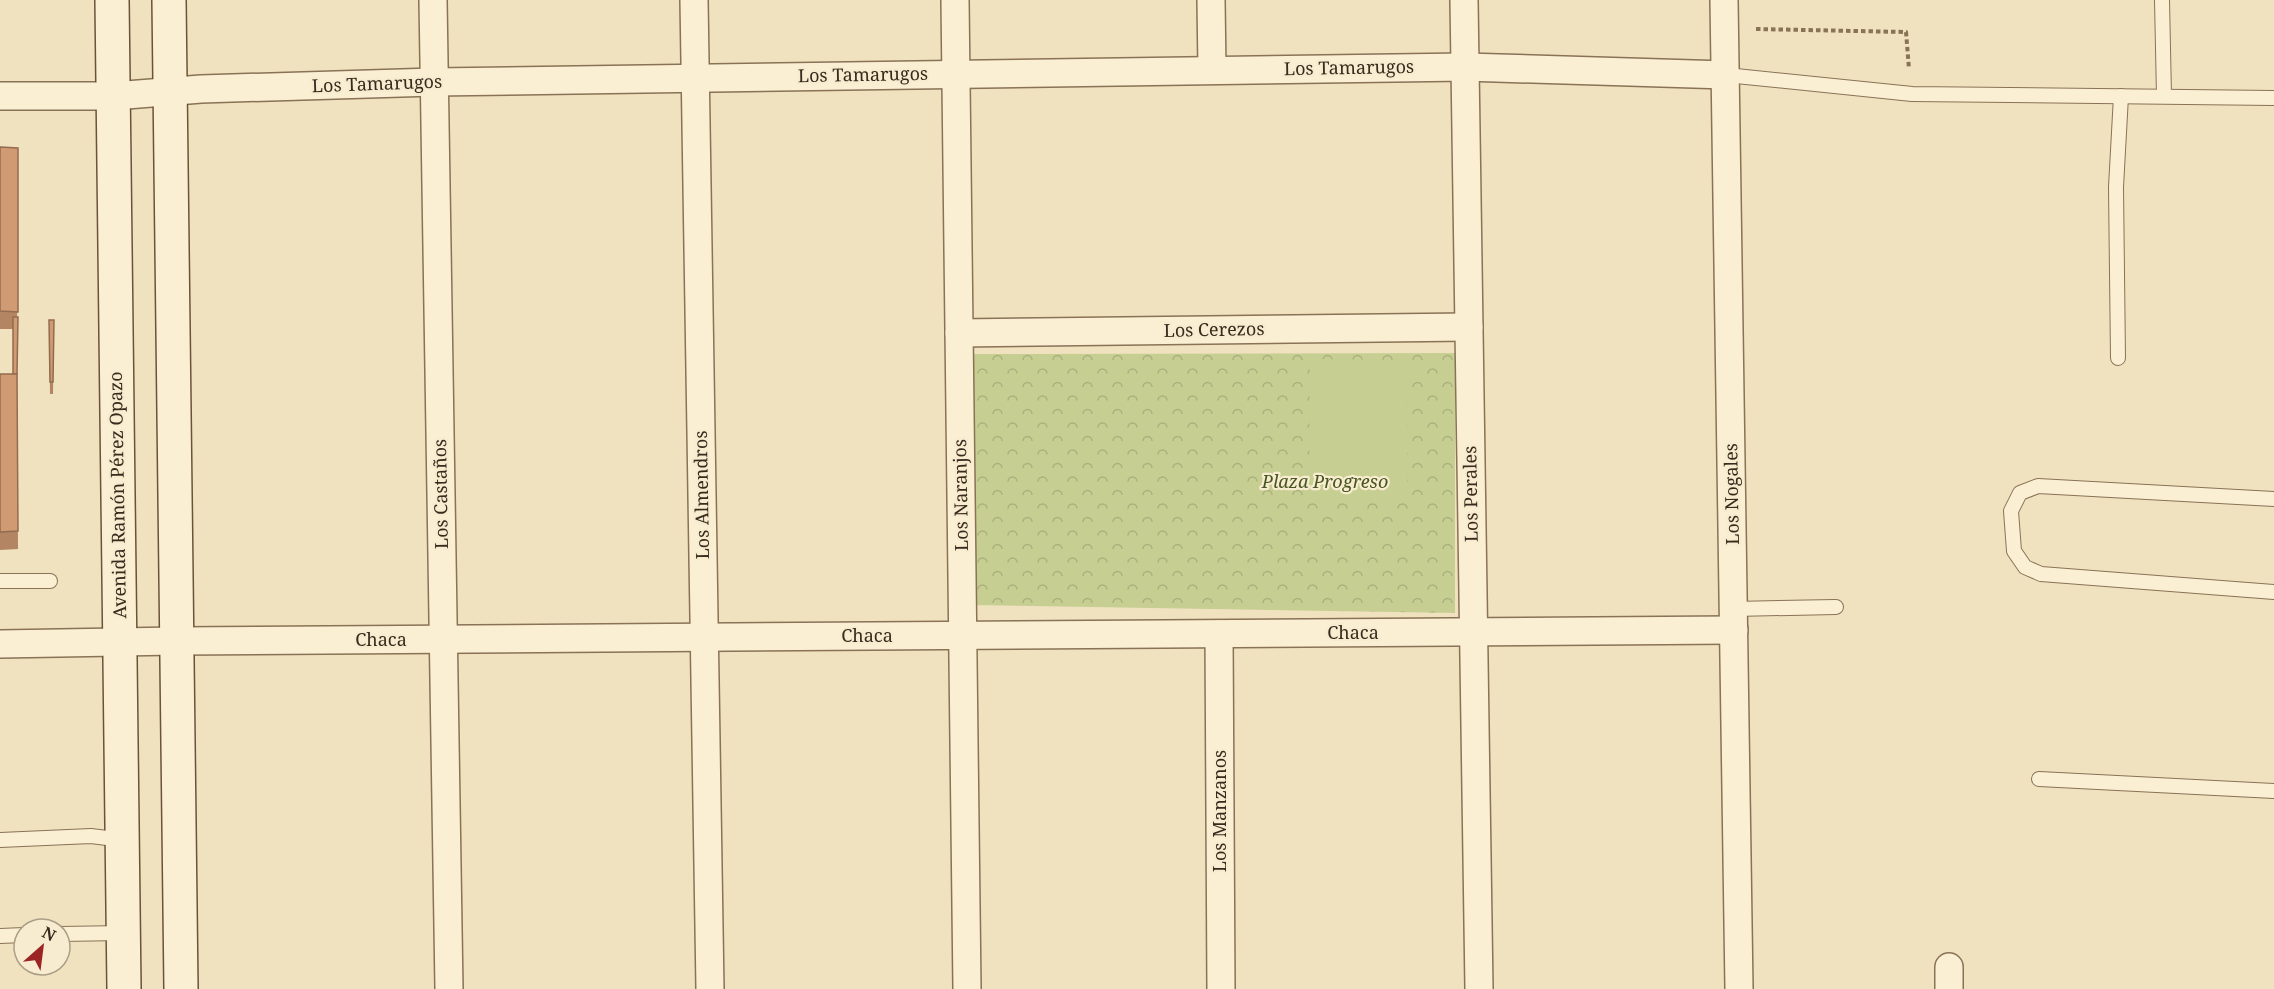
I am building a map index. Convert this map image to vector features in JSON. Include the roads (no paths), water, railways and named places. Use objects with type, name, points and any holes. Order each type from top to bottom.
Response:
[{"type":"street","name":"Avenida Ramón Pérez Opazo","points":[[112,0],[124,989]]},
{"type":"street","points":[[169,0],[181,989]]},
{"type":"street","name":"Los Castaños","points":[[433,0],[448,989]]},
{"type":"street","name":"Los Almendros","points":[[694,0],[710,989]]},
{"type":"street","name":"Los Naranjos","points":[[955,0],[967,989]]},
{"type":"street","points":[[1211,0],[1212,70]]},
{"type":"street","name":"Los Perales","points":[[1464,0],[1479,989]]},
{"type":"street","name":"Los Nogales","points":[[1724,0],[1739,989]]},
{"type":"street","name":"Los Tamarugos","points":[[0,96],[114,96],[201,89],[434,82],[1212,70],[1465,67],[1726,75]]},
{"type":"street","name":"Los Cerezos","points":[[959,333],[1469,327]]},
{"type":"street","name":"Chaca","points":[[0,644],[1473,632],[1733,619]]},
{"type":"street","name":"Los Manzanos","points":[[1219,634],[1221,989]]},
{"type":"lane","points":[[2162,0],[2164,96]]},
{"type":"lane","points":[[1726,75],[1912,94],[2274,98]]},
{"type":"lane","points":[[2118,358],[2116,187],[2121,96]]},
{"type":"lane","points":[[2274,499],[2038,486],[2020,493],[2011,511],[2014,551],[2025,567],[2041,574],[2274,592]]},
{"type":"lane","points":[[0,581],[51,581]]},
{"type":"lane","points":[[1733,619],[1836,607]]},
{"type":"lane","points":[[2039,778],[2274,791]]},
{"type":"lane","points":[[0,840],[91,836],[123,840]]},
{"type":"lane","points":[[72,934],[124,933]]},
{"type":"park label","name":"Plaza Progreso","points":[[1325,482]]}]
